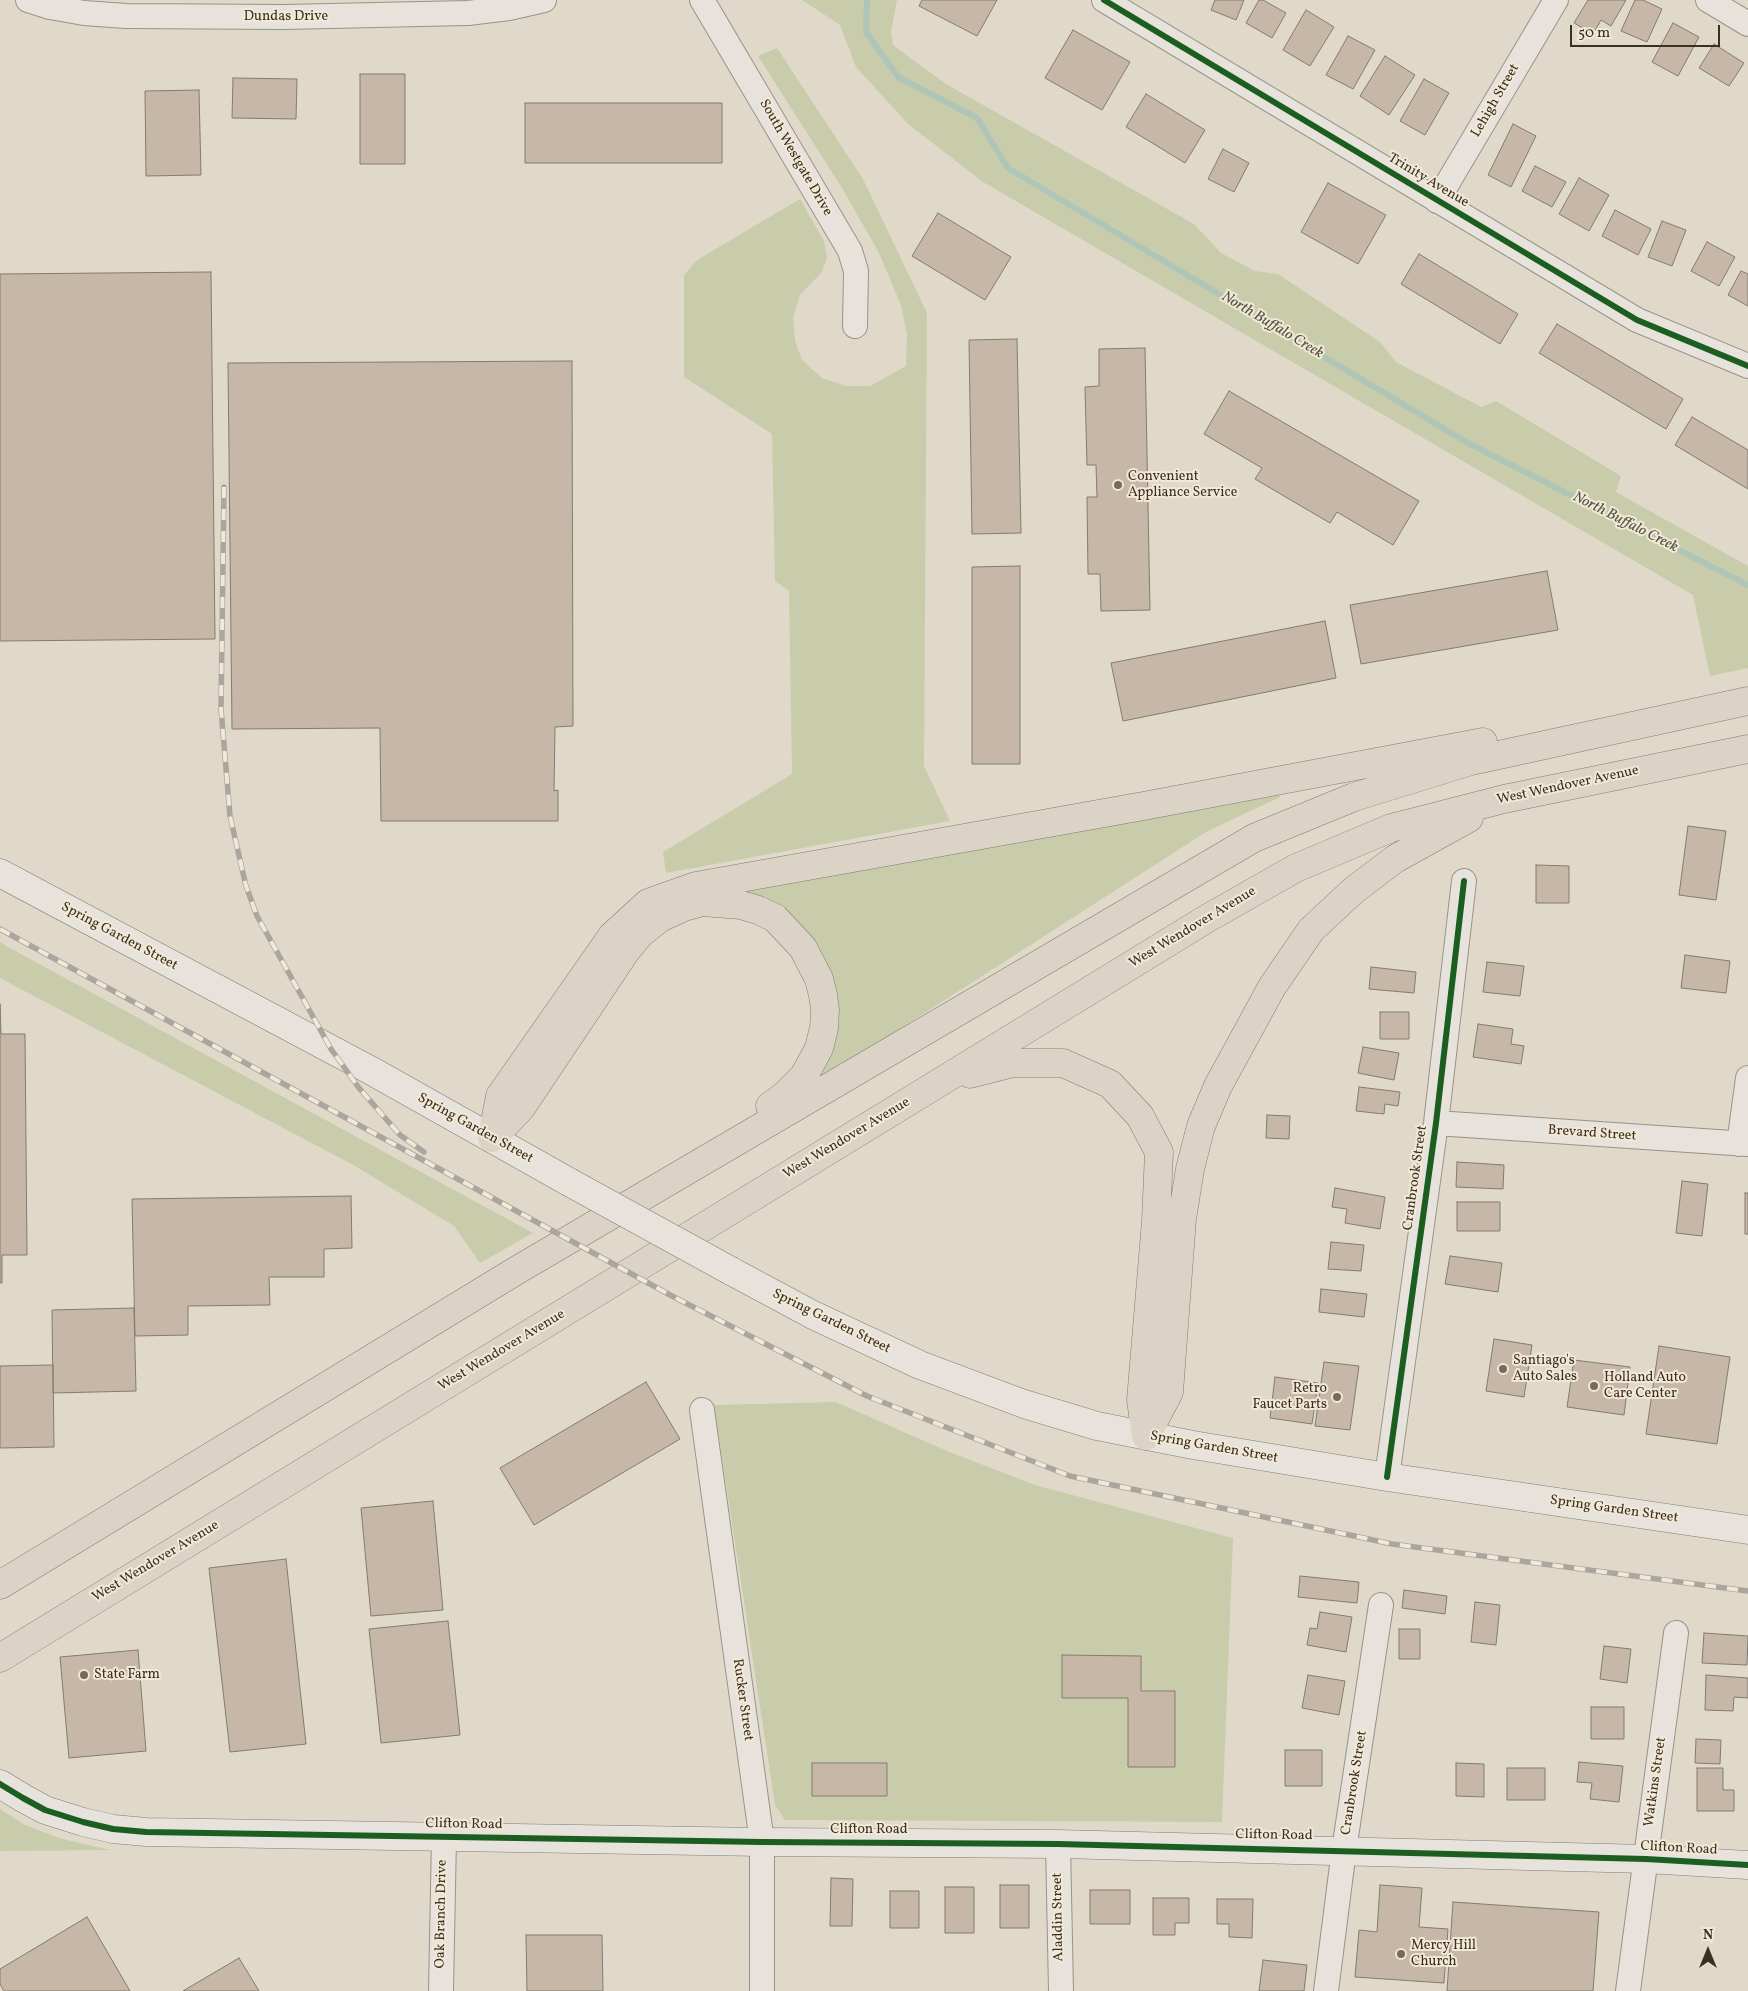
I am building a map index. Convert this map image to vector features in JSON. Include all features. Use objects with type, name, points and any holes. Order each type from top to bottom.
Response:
[{"type":"highway","points":[[0,1585],[519,1268],[1254,838],[1354,797],[1471,761],[1748,701]]},
{"type":"highway","points":[[492,1138],[500,1096],[612,936],[648,903],[664,897],[696,886],[1149,805],[1524,734],[1609,731]]},
{"type":"highway","name":"West Wendover Avenue","points":[[0,1658],[1199,923],[1296,868],[1391,828],[1504,799],[1748,749]]},
{"type":"highway","points":[[1146,1436],[1168,1392],[1182,1219],[1190,1170],[1201,1126],[1218,1086],[1272,987],[1311,930],[1354,890],[1395,860],[1504,799]]},
{"type":"highway","points":[[492,1138],[521,1108],[631,945],[640,934],[660,918],[684,906],[702,902],[741,905],[775,918],[803,948],[818,979],[823,995],[824,1010],[824,1028],[819,1048],[804,1076],[784,1096],[771,1105],[519,1268]]},
{"type":"highway","points":[[944,1080],[1013,1063],[1064,1063],[1110,1084],[1140,1116],[1159,1152],[1156,1221],[1141,1400],[1146,1436]]},
{"type":"main road","name":"Spring Garden Street","points":[[0,873],[370,1070],[569,1182],[813,1315],[874,1345],[975,1387],[1097,1426],[1146,1436],[1387,1477],[1748,1530]]},
{"type":"main road","name":"Clifton Road","points":[[0,1784],[45,1810],[83,1822],[113,1829],[194,1834],[1058,1844],[1646,1859],[1748,1865]]},
{"type":"street","name":"Dundas Drive","points":[[28,0],[50,7],[84,13],[126,16],[275,17],[468,13],[499,10],[544,0]]},
{"type":"street","name":"South Westgate Drive","points":[[702,0],[850,251],[856,271],[855,326]]},
{"type":"street","name":"Trinity Avenue","points":[[1104,0],[1637,320],[1748,366]]},
{"type":"street","name":"Lehigh Street","points":[[1437,201],[1556,0]]},
{"type":"street","points":[[1708,0],[1748,24]]},
{"type":"street","name":"Cranbrook Street","points":[[1387,1477],[1436,1123],[1464,881]]},
{"type":"street","points":[[1744,1144],[1748,1078]]},
{"type":"street","name":"Brevard Street","points":[[1436,1123],[1744,1144]]},
{"type":"street","name":"Rucker Street","points":[[702,1410],[762,1842],[762,1991]]},
{"type":"street","name":"Cranbrook Street","points":[[1326,1991],[1344,1850],[1382,1605]]},
{"type":"street","name":"Watkins Street","points":[[1628,1991],[1676,1632]]},
{"type":"street","name":"Oak Branch Drive","points":[[441,1991],[444,1837]]},
{"type":"street","name":"Aladdin Street","points":[[1058,1844],[1061,1991]]},
{"type":"green space","points":[[802,0],[897,0],[891,32],[893,45],[946,84],[1194,224],[1221,253],[1255,271],[1278,274],[1380,342],[1396,362],[1481,407],[1496,401],[1621,476],[1616,492],[1748,566],[1748,668],[1710,676],[1693,595],[983,182],[908,124],[856,67],[840,25]]},
{"type":"green space","points":[[777,48],[863,179],[927,313],[924,766],[950,821],[666,873],[663,852],[792,774],[789,591],[775,581],[772,434],[684,377],[684,275],[697,260],[800,199],[824,241],[827,258],[822,272],[800,295],[793,318],[795,341],[802,360],[822,378],[846,386],[870,386],[906,366],[907,335],[901,305],[878,251],[842,188],[758,56]]},
{"type":"green space","points":[[1279,793],[1280,797],[1206,832],[808,1088],[835,986],[825,959],[811,937],[719,894]]},
{"type":"green space","points":[[0,942],[533,1233],[480,1263],[454,1226],[355,1166],[0,978]]},
{"type":"green space","points":[[836,1402],[947,1451],[1035,1485],[1233,1538],[1222,1822],[785,1820],[775,1805],[714,1405]]},
{"type":"green space","points":[[0,1809],[25,1825],[62,1839],[110,1850],[0,1851]]},
{"type":"building","points":[[922,0],[997,0],[977,36],[919,6]]},
{"type":"building","points":[[1215,0],[1244,0],[1236,20],[1211,10]]},
{"type":"building","points":[[1259,0],[1263,0],[1286,13],[1272,38],[1246,23]]},
{"type":"building","points":[[1588,0],[1626,0],[1611,26],[1601,20],[1593,34],[1574,23]]},
{"type":"building","points":[[1635,0],[1643,0],[1662,9],[1647,42],[1621,31]]},
{"type":"building","points":[[1306,10],[1334,27],[1310,66],[1283,50]]},
{"type":"building","points":[[1673,23],[1699,37],[1678,76],[1652,62]]},
{"type":"building","points":[[1073,30],[1130,62],[1102,110],[1045,78]]},
{"type":"building","points":[[1348,36],[1375,50],[1353,89],[1326,75]]},
{"type":"building","points":[[1714,44],[1744,63],[1729,86],[1699,68]]},
{"type":"building","points":[[1385,56],[1415,75],[1389,115],[1360,96]]},
{"type":"building","points":[[360,74],[405,74],[405,164],[360,164]]},
{"type":"building","points":[[233,78],[297,79],[296,119],[232,118]]},
{"type":"building","points":[[1424,79],[1449,93],[1425,135],[1400,121]]},
{"type":"building","points":[[199,90],[201,175],[146,176],[145,91]]},
{"type":"building","points":[[1146,94],[1205,130],[1185,163],[1126,127]]},
{"type":"building","points":[[525,103],[722,103],[722,163],[525,163]]},
{"type":"building","points":[[1513,124],[1536,136],[1511,187],[1488,175]]},
{"type":"building","points":[[1223,149],[1249,163],[1234,192],[1208,179]]},
{"type":"building","points":[[1535,166],[1566,182],[1552,207],[1522,191]]},
{"type":"building","points":[[1579,178],[1609,195],[1589,231],[1559,214]]},
{"type":"building","points":[[1328,183],[1386,215],[1358,264],[1301,232]]},
{"type":"building","points":[[1615,210],[1651,229],[1638,255],[1602,236]]},
{"type":"building","points":[[938,213],[1011,257],[985,300],[912,256]]},
{"type":"building","points":[[1662,221],[1686,230],[1672,266],[1648,257]]},
{"type":"building","points":[[1707,242],[1735,257],[1719,286],[1691,271]]},
{"type":"building","points":[[1419,254],[1518,314],[1500,344],[1401,284]]},
{"type":"building","points":[[1741,271],[1748,274],[1748,306],[1728,295]]},
{"type":"building","points":[[211,272],[215,639],[0,641],[0,274]]},
{"type":"building","points":[[1557,324],[1683,399],[1666,429],[1539,353]]},
{"type":"building","points":[[1017,339],[1021,533],[972,534],[969,340]]},
{"type":"building","points":[[1145,348],[1150,610],[1101,611],[1100,574],[1088,574],[1087,497],[1097,497],[1096,465],[1087,465],[1085,387],[1099,386],[1099,349]]},
{"type":"building","points":[[572,361],[573,726],[555,727],[554,791],[558,790],[558,821],[381,821],[380,728],[232,729],[228,363]]},
{"type":"building","points":[[1229,391],[1419,501],[1393,545],[1337,512],[1330,523],[1255,479],[1262,468],[1204,434]]},
{"type":"building","points":[[1692,417],[1748,450],[1748,489],[1675,445]]},
{"type":"building","points":[[1020,566],[1020,764],[972,764],[972,567]]},
{"type":"building","points":[[1547,571],[1558,630],[1361,664],[1350,605]]},
{"type":"building","points":[[1325,621],[1336,678],[1123,721],[1111,663]]},
{"type":"building","points":[[1688,826],[1726,831],[1716,900],[1679,895]]},
{"type":"building","points":[[1536,865],[1569,866],[1569,903],[1536,903]]},
{"type":"building","points":[[1685,955],[1730,961],[1726,993],[1681,988]]},
{"type":"building","points":[[1487,962],[1524,966],[1520,996],[1483,992]]},
{"type":"building","points":[[1371,967],[1416,972],[1414,993],[1369,989]]},
{"type":"building","points":[[0,1004],[1,1034],[25,1034],[27,1255],[2,1255],[2,1283],[0,1283]]},
{"type":"building","points":[[1380,1012],[1409,1012],[1409,1039],[1380,1039]]},
{"type":"building","points":[[1478,1024],[1513,1029],[1511,1044],[1524,1046],[1521,1064],[1473,1057]]},
{"type":"building","points":[[1363,1047],[1399,1053],[1394,1080],[1358,1073]]},
{"type":"building","points":[[1359,1087],[1400,1092],[1398,1106],[1385,1104],[1384,1114],[1356,1111]]},
{"type":"building","points":[[1267,1115],[1290,1116],[1289,1139],[1266,1138]]},
{"type":"building","points":[[1457,1162],[1504,1165],[1503,1189],[1456,1187]]},
{"type":"building","points":[[1682,1181],[1708,1184],[1702,1236],[1676,1233]]},
{"type":"building","points":[[1335,1188],[1385,1197],[1380,1229],[1345,1223],[1347,1209],[1332,1207]]},
{"type":"building","points":[[1745,1193],[1748,1193],[1748,1234],[1745,1234]]},
{"type":"building","points":[[351,1196],[352,1248],[324,1249],[324,1277],[269,1277],[270,1305],[188,1306],[188,1335],[135,1336],[132,1199]]},
{"type":"building","points":[[1457,1202],[1500,1202],[1500,1231],[1457,1231]]},
{"type":"building","points":[[1331,1242],[1364,1245],[1361,1271],[1328,1269]]},
{"type":"building","points":[[1450,1256],[1502,1263],[1498,1292],[1445,1284]]},
{"type":"building","points":[[1321,1289],[1367,1294],[1364,1317],[1319,1312]]},
{"type":"building","points":[[134,1308],[136,1391],[53,1393],[52,1310]]},
{"type":"building","points":[[1494,1339],[1532,1345],[1524,1397],[1486,1391]]},
{"type":"building","points":[[1659,1346],[1730,1357],[1717,1444],[1646,1434]]},
{"type":"building","points":[[1574,1360],[1630,1367],[1624,1415],[1567,1407]]},
{"type":"building","points":[[1324,1362],[1359,1366],[1350,1430],[1315,1426]]},
{"type":"building","points":[[53,1365],[54,1447],[0,1448],[0,1366]]},
{"type":"building","points":[[1275,1377],[1318,1383],[1312,1424],[1270,1418]]},
{"type":"building","points":[[646,1382],[680,1439],[534,1525],[500,1468]]},
{"type":"building","points":[[433,1501],[443,1610],[371,1616],[361,1508]]},
{"type":"building","points":[[286,1559],[306,1744],[230,1752],[209,1568]]},
{"type":"building","points":[[1300,1576],[1359,1582],[1357,1603],[1298,1597]]},
{"type":"building","points":[[1404,1590],[1447,1596],[1445,1614],[1402,1608]]},
{"type":"building","points":[[1475,1602],[1500,1605],[1496,1645],[1471,1642]]},
{"type":"building","points":[[1320,1612],[1352,1617],[1346,1652],[1307,1645],[1310,1628],[1317,1629]]},
{"type":"building","points":[[448,1621],[460,1735],[381,1743],[369,1629]]},
{"type":"building","points":[[1399,1629],[1420,1629],[1420,1659],[1399,1659]]},
{"type":"building","points":[[1704,1633],[1748,1636],[1747,1665],[1702,1663]]},
{"type":"building","points":[[1604,1646],[1631,1649],[1627,1683],[1600,1679]]},
{"type":"building","points":[[138,1650],[146,1751],[69,1758],[60,1657]]},
{"type":"building","points":[[1062,1655],[1141,1656],[1141,1691],[1175,1691],[1175,1767],[1128,1767],[1128,1698],[1062,1698]]},
{"type":"building","points":[[1308,1675],[1345,1681],[1339,1715],[1302,1708]]},
{"type":"building","points":[[1706,1675],[1748,1678],[1748,1698],[1734,1697],[1733,1711],[1705,1710]]},
{"type":"building","points":[[1591,1707],[1624,1707],[1624,1739],[1591,1739]]},
{"type":"building","points":[[1696,1739],[1721,1740],[1720,1764],[1695,1763]]},
{"type":"building","points":[[1285,1750],[1322,1750],[1322,1786],[1285,1786]]},
{"type":"building","points":[[1579,1762],[1623,1766],[1619,1802],[1590,1799],[1592,1783],[1577,1782]]},
{"type":"building","points":[[812,1763],[887,1763],[887,1796],[812,1796]]},
{"type":"building","points":[[1456,1763],[1484,1764],[1484,1797],[1456,1796]]},
{"type":"building","points":[[1507,1768],[1545,1768],[1545,1800],[1507,1800]]},
{"type":"building","points":[[1697,1768],[1723,1768],[1723,1790],[1734,1790],[1734,1811],[1697,1811]]},
{"type":"building","points":[[831,1878],[853,1879],[852,1926],[830,1926]]},
{"type":"building","points":[[1000,1885],[1029,1885],[1029,1928],[1000,1928]]},
{"type":"building","name":"Mercy Hill Church","points":[[1380,1885],[1422,1888],[1419,1927],[1448,1929],[1444,1983],[1355,1977],[1359,1930],[1377,1932]]},
{"type":"building","points":[[945,1887],[974,1887],[974,1933],[945,1933]]},
{"type":"building","points":[[1090,1890],[1130,1890],[1130,1924],[1090,1924]]},
{"type":"building","points":[[890,1891],[919,1891],[919,1928],[890,1928]]},
{"type":"building","points":[[1153,1898],[1189,1898],[1189,1923],[1175,1923],[1175,1935],[1153,1935]]},
{"type":"building","points":[[1217,1899],[1253,1899],[1252,1938],[1229,1937],[1229,1924],[1217,1924]]},
{"type":"building","points":[[1453,1902],[1599,1912],[1593,1991],[1447,1991]]},
{"type":"building","points":[[87,1917],[130,1991],[4,1991],[0,1984],[0,1969]]},
{"type":"building","points":[[526,1935],[602,1935],[603,1991],[527,1991]]},
{"type":"building","points":[[239,1958],[259,1991],[183,1991]]},
{"type":"building","points":[[1263,1960],[1307,1965],[1304,1991],[1259,1991]]},
{"type":"waterway","name":"North Buffalo Creek","points":[[867,0],[866,32],[898,77],[977,118],[1008,168],[1468,443],[1748,585]]},
{"type":"railway","points":[[224,487],[221,709],[230,816],[246,886],[257,916],[331,1049],[359,1088],[400,1135],[424,1152]]},
{"type":"railway","points":[[0,929],[672,1296],[867,1396],[1070,1476],[1392,1544],[1748,1591]]},
{"type":"cycle path","points":[[1104,0],[1637,320],[1748,366]]},
{"type":"cycle path","points":[[1387,1477],[1436,1123],[1464,881]]},
{"type":"cycle path","points":[[0,1784],[45,1810],[113,1829],[146,1832],[762,1842],[1058,1844],[1646,1859],[1748,1865]]},
{"type":"place","name":"Convenient Appliance Service","points":[[1118,485]]},
{"type":"place","name":"Santiago's Auto Sales","points":[[1503,1369]]},
{"type":"place","name":"Holland Auto Care Center","points":[[1594,1386]]},
{"type":"place","name":"Retro Faucet Parts","points":[[1337,1397]]},
{"type":"place","name":"State Farm","points":[[84,1675]]},
{"type":"place","name":"Mercy Hill Church","points":[[1401,1954]]}]
